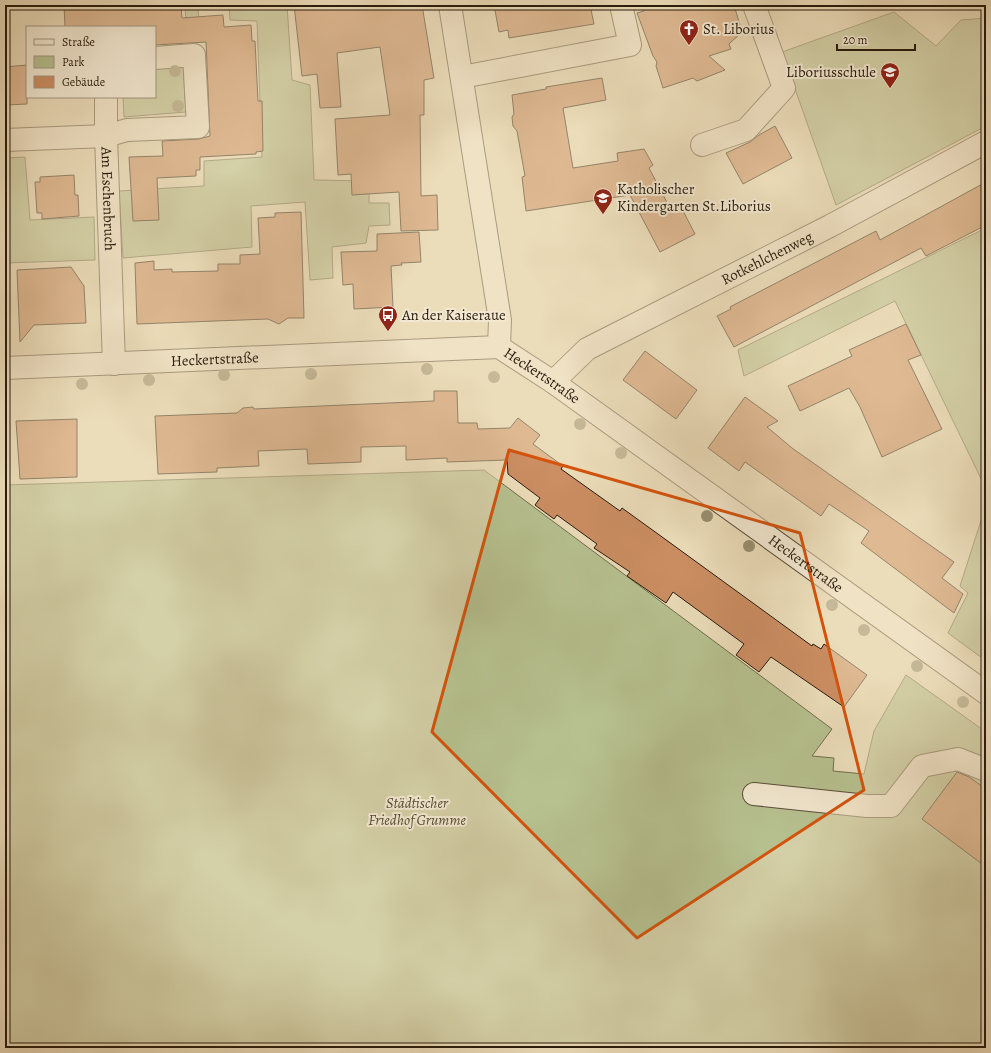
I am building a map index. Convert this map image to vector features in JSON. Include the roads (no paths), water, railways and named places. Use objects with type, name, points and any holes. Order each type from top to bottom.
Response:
[{"type":"street","points":[[450,5],[500,320],[499,347]]},
{"type":"street","points":[[462,77],[630,44],[621,5]]},
{"type":"street","points":[[702,145],[746,130],[784,88],[754,5]]},
{"type":"street","points":[[106,98],[106,136],[127,130],[198,127],[194,55],[156,58]]},
{"type":"street","name":"Am Eschenbruch","points":[[5,140],[106,136],[114,364]]},
{"type":"street","name":"Rotkehlchenweg","points":[[553,382],[587,349],[830,226],[986,142]]},
{"type":"street","name":"Heckertstraße","points":[[5,368],[499,347],[553,382],[986,693]]},
{"type":"street","points":[[754,794],[867,806],[891,806],[922,766],[958,759],[986,770]]},
{"type":"place","name":"St. Liborius","points":[[689,46]]},
{"type":"place","name":"Liboriusschule","points":[[890,89]]},
{"type":"place","name":"Katholischer Kindergarten St.Liborius","points":[[603,215]]},
{"type":"place","name":"An der Kaiseraue","points":[[388,332]]},
{"type":"park label","name":"Städtischer Friedhof Grumme","points":[[417,812]]}]
